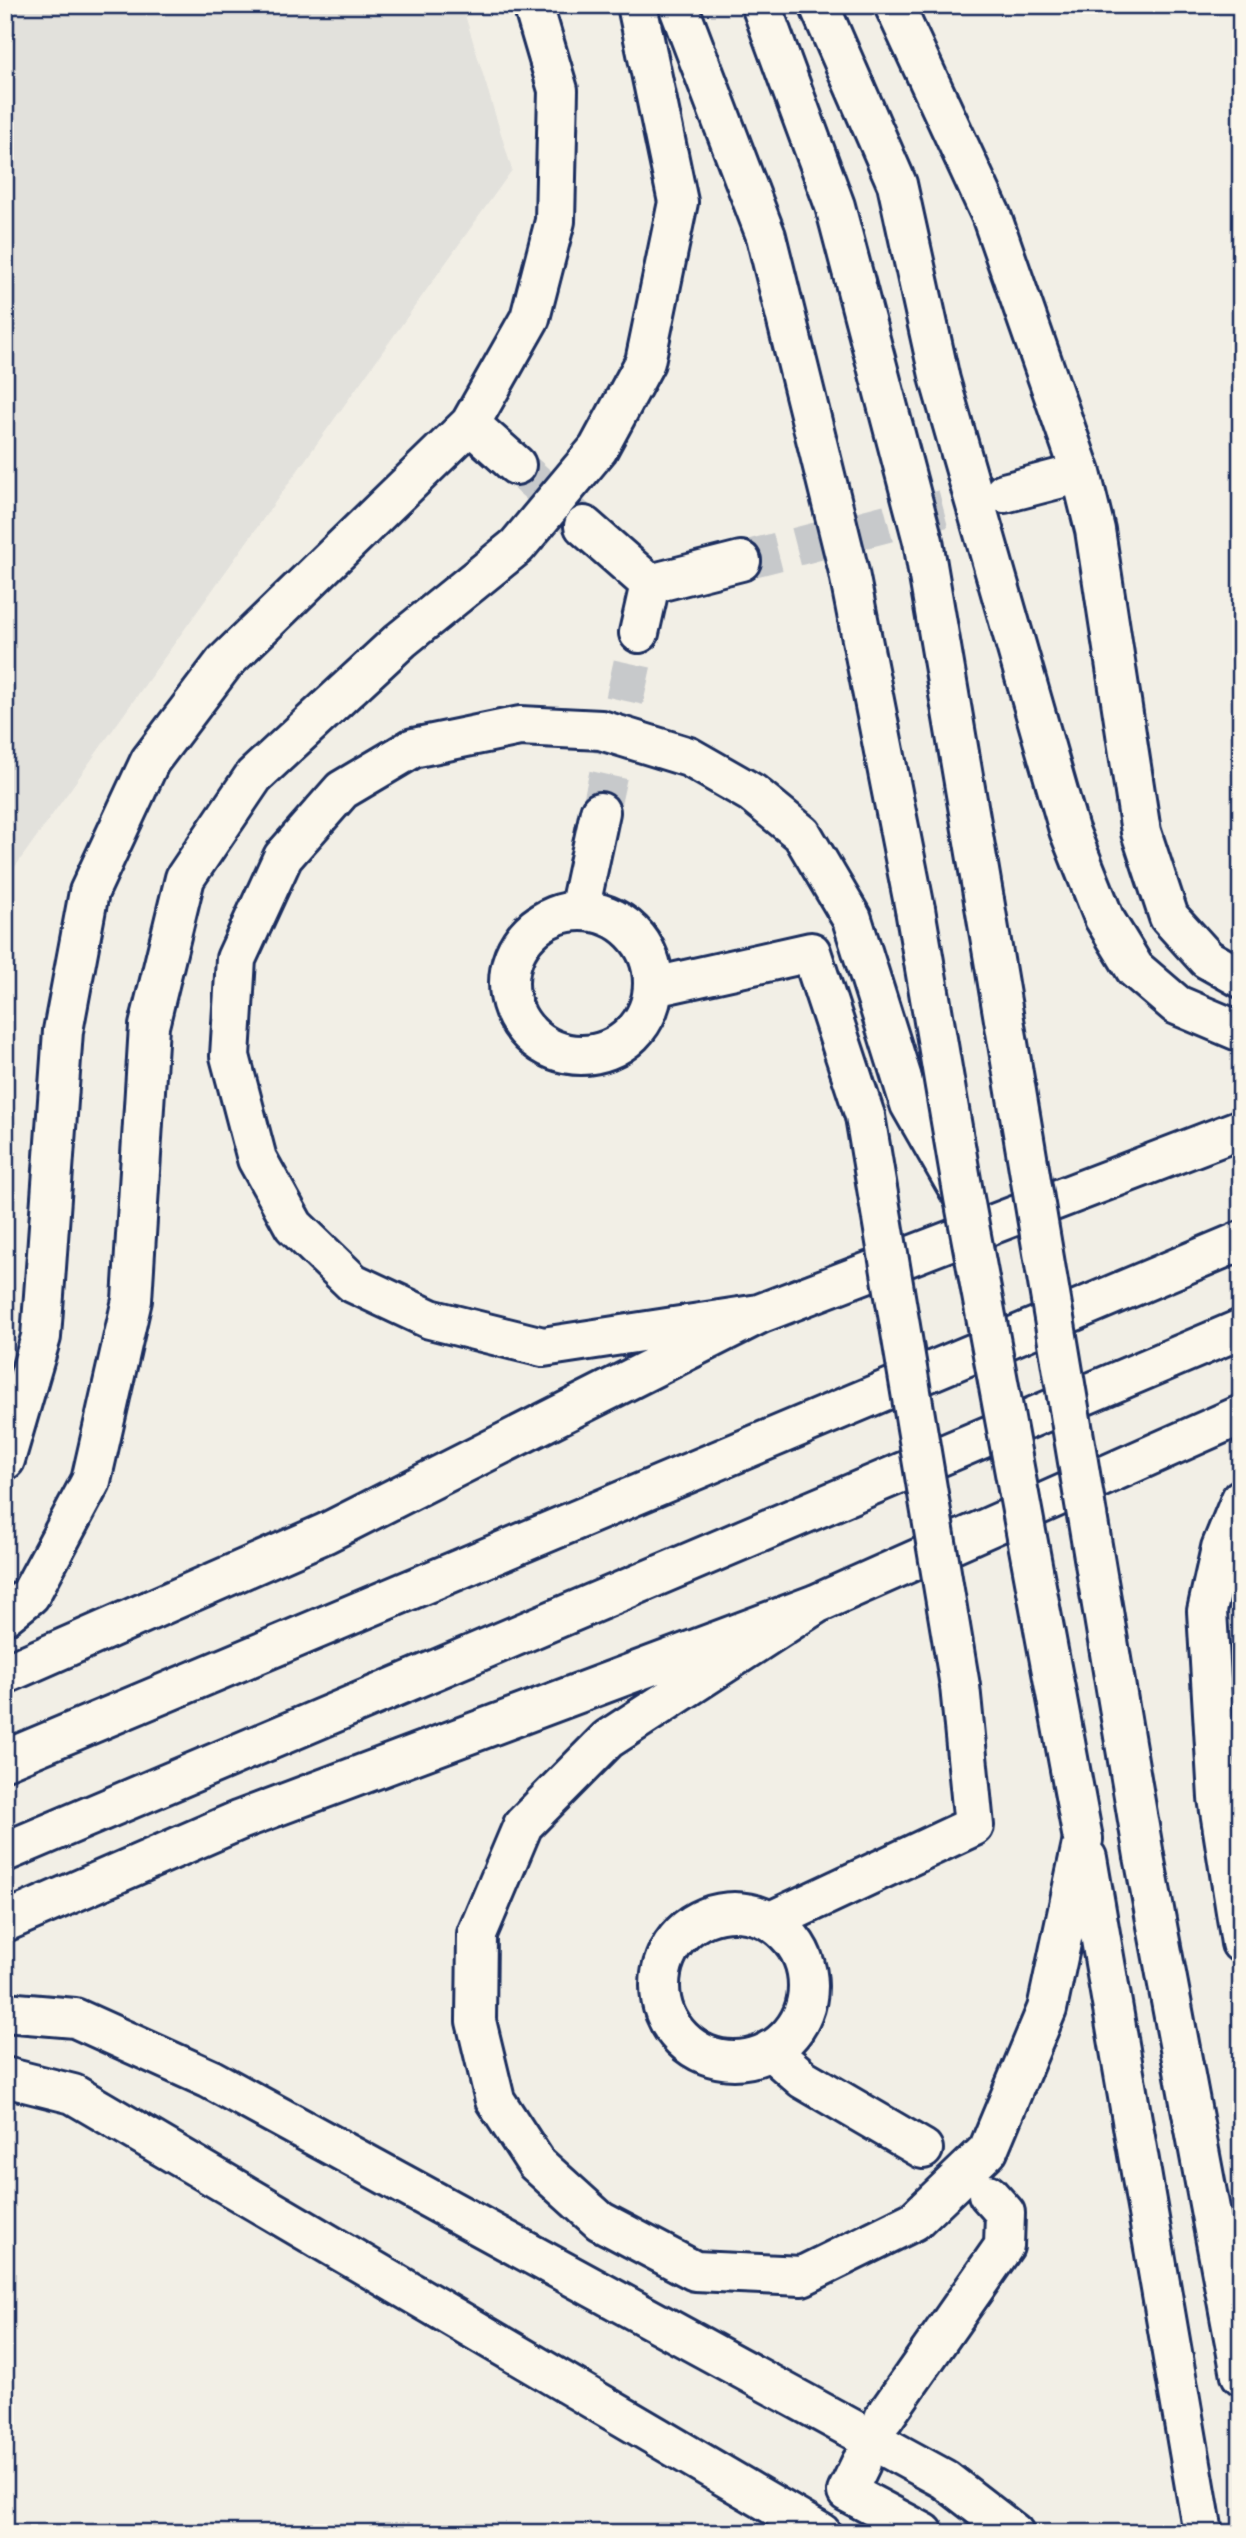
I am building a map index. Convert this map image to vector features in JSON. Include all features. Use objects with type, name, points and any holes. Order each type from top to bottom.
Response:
[{"type":"main road","points":[[5,1460],[41,1337],[62,1031],[89,892],[150,761],[224,663],[470,424],[530,318],[555,221],[558,90],[533,5]]},
{"type":"main road","points":[[5,1615],[30,1595],[92,1481],[132,1300],[149,1026],[185,878],[254,776],[401,640],[517,545],[598,449],[645,362],[678,202],[637,5]]},
{"type":"main road","points":[[678,5],[766,236],[848,568],[915,909],[964,1198],[1083,1839],[1203,2533]]},
{"type":"main road","points":[[761,5],[835,206],[923,541],[1144,1856],[1241,2375]]},
{"type":"main road","points":[[819,5],[897,184],[944,393],[1069,830],[1104,918],[1135,969],[1177,1005],[1241,1032]]},
{"type":"main road","points":[[894,5],[990,215],[1081,473],[1094,530],[1141,832],[1169,917],[1207,959],[1241,978]]},
{"type":"main road","points":[[470,424],[516,465]]},
{"type":"main road","points":[[1004,493],[1081,473]]},
{"type":"main road","points":[[584,526],[650,584]]},
{"type":"main road","points":[[650,584],[741,561]]},
{"type":"main road","points":[[639,633],[650,584]]},
{"type":"main road","points":[[760,1314],[543,1347],[430,1319],[353,1283],[293,1226],[257,1159],[230,1056],[236,959],[283,857],[342,790],[414,748],[520,726],[601,730],[689,757],[752,793],[803,834],[852,919],[910,1104],[964,1198]]},
{"type":"main road","points":[[579,911],[600,812]]},
{"type":"main road","points":[[579,911],[603,914],[633,933],[641,942],[651,963],[654,987],[648,1010],[636,1030],[617,1046],[595,1055],[571,1055],[548,1048],[529,1034],[516,1014],[509,991],[511,967],[519,945],[535,927],[556,915],[579,911]]},
{"type":"main road","points":[[654,987],[811,952],[865,1116],[960,1686],[974,1826],[771,1921]]},
{"type":"main road","points":[[5,1674],[326,1533],[760,1314],[1241,1129]]},
{"type":"main road","points":[[5,1760],[1241,1241]]},
{"type":"main road","points":[[5,1852],[1241,1329]]},
{"type":"main road","points":[[5,1922],[240,1820],[817,1604],[1241,1415]]},
{"type":"main road","points":[[1241,1499],[1222,1548],[1207,1611],[1217,1798],[1241,1943]]},
{"type":"main road","points":[[817,1604],[608,1739],[523,1825],[477,1934],[476,2021],[495,2100],[536,2163],[600,2221],[695,2271],[802,2276],[914,2221],[988,2150],[1047,2009],[1083,1839]]},
{"type":"main road","points":[[721,1912],[747,1913],[771,1921],[788,1935],[801,1953],[807,1975],[807,1997],[794,2027],[770,2050],[746,2059],[720,2058],[696,2049],[676,2032],[664,2010],[659,1985],[664,1960],[677,1937],[697,1921],[721,1912]]},
{"type":"main road","points":[[5,2012],[75,2018],[210,2079],[944,2479],[1014,2533]]},
{"type":"main road","points":[[770,2050],[803,2078],[923,2149]]},
{"type":"main road","points":[[5,2077],[73,2094],[821,2533]]},
{"type":"main road","points":[[884,2418],[1004,2246],[1005,2213],[988,2194]]},
{"type":"main road","points":[[861,2463],[847,2492],[924,2533]]},
{"type":"shaded area","points":[[5,5],[462,5],[512,170],[5,881]]},
{"type":"tunnel","points":[[516,465],[580,522]]},
{"type":"tunnel","points":[[741,561],[1004,493]]},
{"type":"tunnel","points":[[600,812],[639,633]]}]
